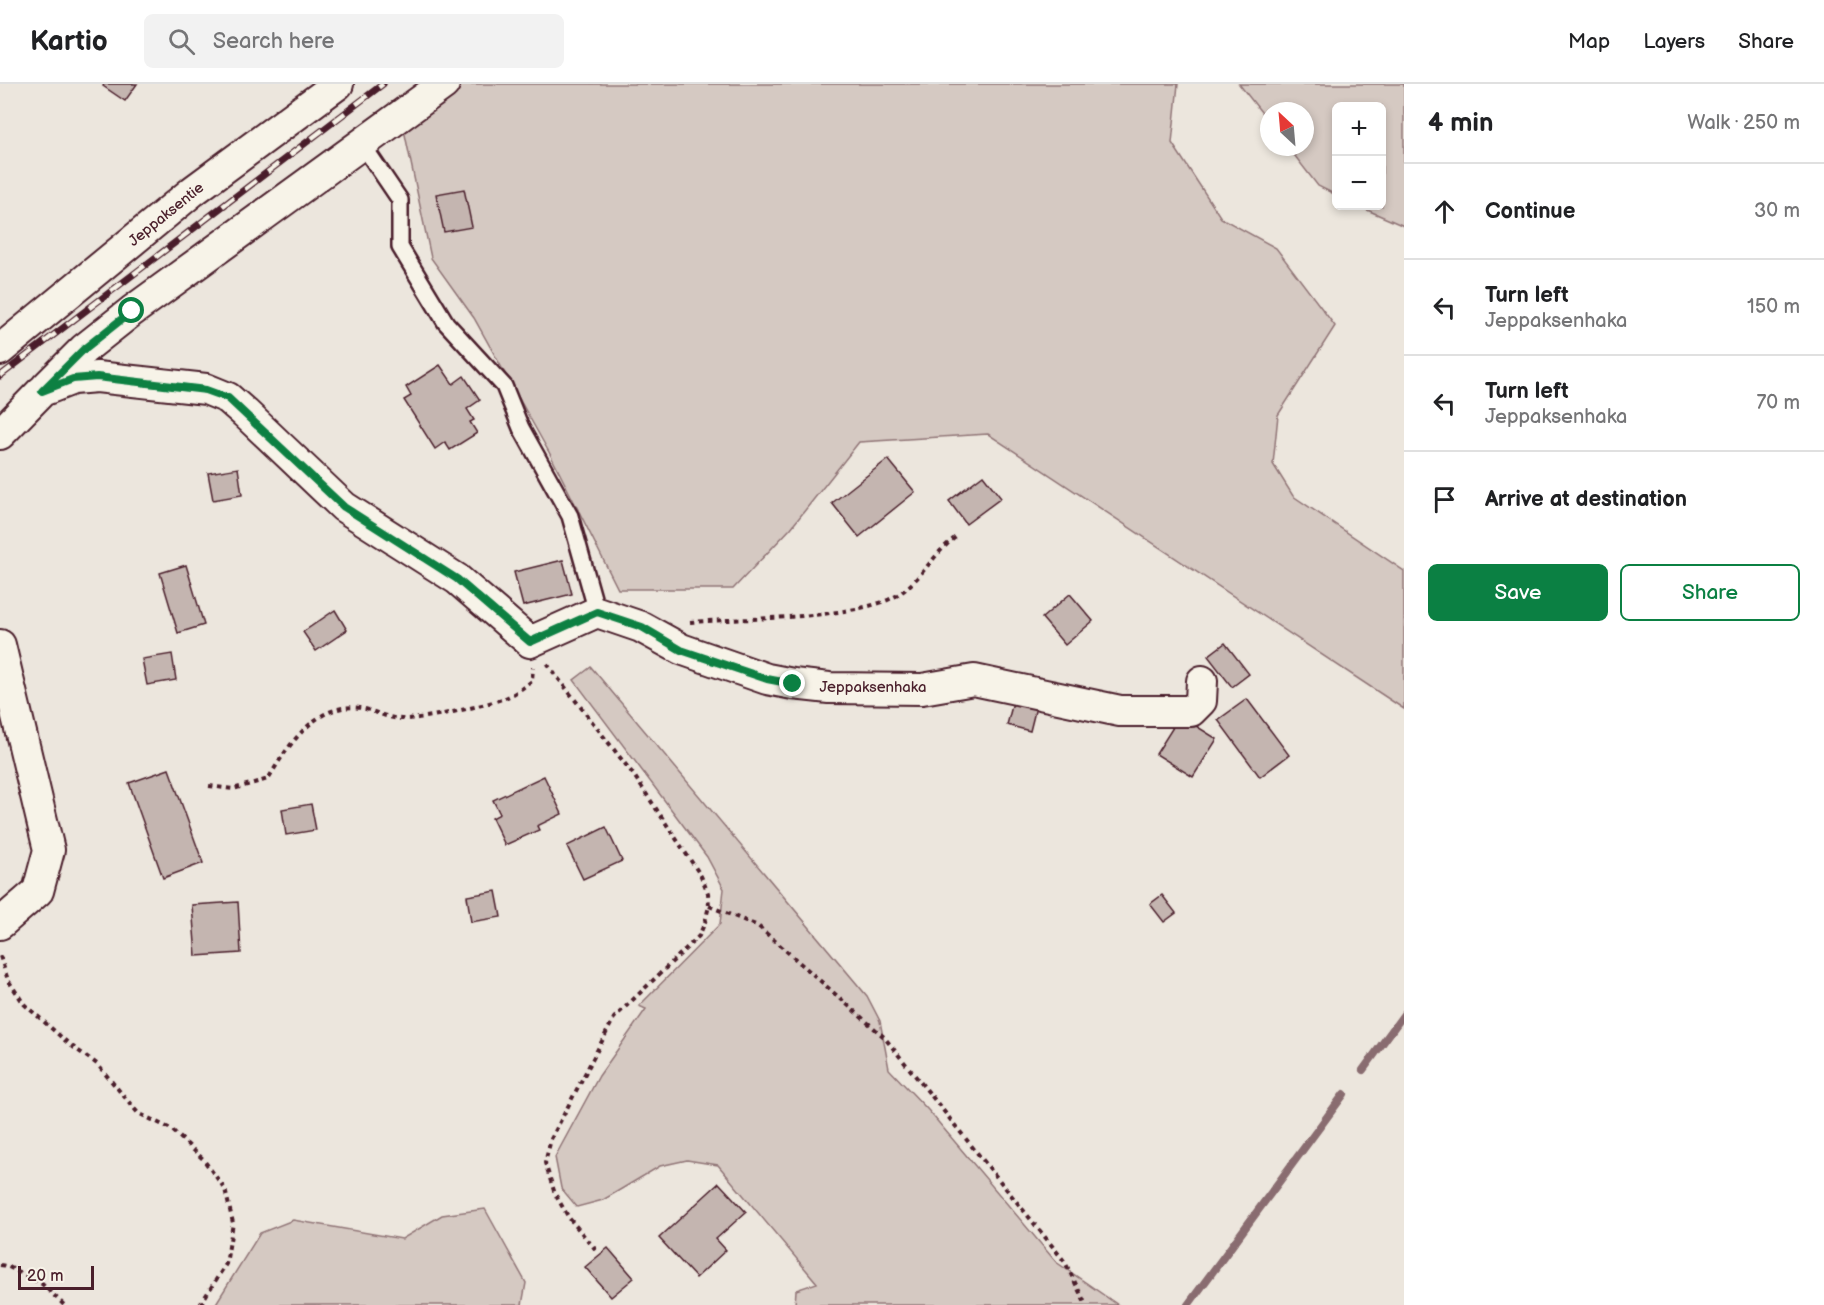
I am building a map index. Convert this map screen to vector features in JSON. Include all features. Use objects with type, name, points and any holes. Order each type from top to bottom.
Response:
[{"type":"street","name":"Jeppaksentie","points":[[0,350],[193,191],[338,84]]},
{"type":"street","points":[[0,434],[84,349],[444,84]]},
{"type":"street","points":[[42,391],[73,379],[97,377],[206,390],[228,398],[344,507],[457,579],[530,642],[597,612]]},
{"type":"street","name":"Jeppaksenhaka","points":[[597,612],[642,627],[681,650],[767,679],[793,684],[829,688],[922,689],[974,680],[1120,711],[1162,712],[1191,711],[1201,701],[1202,681]]},
{"type":"street","points":[[0,645],[49,850],[38,891],[0,924]]},
{"type":"lane","points":[[362,144],[400,200],[399,247],[446,323],[504,386],[521,428],[570,516],[597,612]]},
{"type":"path","points":[[686,622],[869,607],[901,593],[924,571],[942,547],[956,537]]},
{"type":"path","points":[[209,786],[233,789],[268,779],[288,748],[308,726],[320,715],[337,708],[361,708],[386,718],[404,719],[505,698],[532,681],[530,642]]},
{"type":"path","points":[[530,642],[633,774],[701,876],[708,893],[709,906],[699,936],[614,1018],[551,1139],[545,1163],[549,1179],[569,1218],[596,1250]]},
{"type":"path","points":[[709,906],[758,926],[884,1037],[1065,1262],[1086,1305]]},
{"type":"path","points":[[0,956],[8,980],[30,1010],[69,1044],[97,1064],[138,1113],[171,1129],[179,1136],[203,1159],[225,1188],[233,1223],[226,1264],[200,1305]]},
{"type":"path","points":[[0,1265],[7,1266],[42,1284],[63,1305]]},
{"type":"shaded area","points":[[460,84],[1178,84],[1172,143],[1221,218],[1276,248],[1335,326],[1278,415],[1273,464],[1293,496],[1404,571],[1404,709],[988,434],[859,442],[791,528],[733,589],[618,589],[550,454],[474,318],[431,258],[403,125]]},
{"type":"shaded area","points":[[1239,84],[1404,84],[1404,226],[1367,210],[1386,210],[1386,102],[1332,102],[1332,193],[1318,186],[1295,156],[1314,156],[1314,102],[1260,102],[1260,111]]},
{"type":"shaded area","points":[[591,667],[867,996],[880,1021],[889,1069],[928,1110],[1056,1262],[1118,1305],[795,1305],[796,1290],[817,1283],[718,1165],[687,1160],[660,1166],[603,1200],[577,1207],[561,1188],[555,1157],[599,1076],[646,1009],[639,1006],[720,924],[724,889],[707,857],[574,680]]},
{"type":"shaded area","points":[[485,1209],[526,1283],[522,1305],[215,1305],[260,1233],[293,1220],[402,1239],[442,1215]]},
{"type":"building","points":[[104,84],[137,84],[125,101],[103,86]]},
{"type":"building","points":[[464,189],[472,227],[444,232],[436,194]]},
{"type":"building","points":[[440,365],[453,384],[464,376],[480,400],[467,409],[474,420],[470,422],[477,433],[450,450],[445,442],[435,449],[404,400],[411,396],[406,387]]},
{"type":"building","points":[[888,459],[915,492],[859,537],[832,503]]},
{"type":"building","points":[[238,468],[242,495],[213,500],[208,473]]},
{"type":"building","points":[[983,475],[1001,498],[966,524],[949,501]]},
{"type":"building","points":[[563,560],[572,594],[523,606],[514,572]]},
{"type":"building","points":[[186,565],[204,625],[178,633],[160,573]]},
{"type":"building","points":[[1070,594],[1093,621],[1065,645],[1042,618]]},
{"type":"building","points":[[335,610],[347,630],[316,651],[303,632]]},
{"type":"building","points":[[1225,643],[1249,674],[1232,687],[1208,656]]},
{"type":"building","points":[[172,654],[176,680],[147,685],[142,659]]},
{"type":"building","points":[[1247,699],[1289,755],[1260,777],[1218,720]]},
{"type":"building","points":[[1013,702],[1036,707],[1030,731],[1007,725]]},
{"type":"building","points":[[1180,716],[1217,739],[1193,777],[1156,754]]},
{"type":"building","points":[[169,769],[203,863],[163,878],[129,783]]},
{"type":"building","points":[[544,776],[562,814],[537,826],[539,830],[505,845],[492,818],[500,814],[493,800]]},
{"type":"building","points":[[311,804],[316,830],[286,835],[282,809]]},
{"type":"building","points":[[606,827],[622,861],[583,879],[567,846]]},
{"type":"building","points":[[496,891],[501,917],[471,922],[467,896]]},
{"type":"building","points":[[1162,895],[1176,913],[1164,922],[1150,904]]},
{"type":"building","points":[[238,902],[241,953],[196,956],[192,905]]},
{"type":"building","points":[[719,1183],[746,1212],[716,1239],[726,1250],[696,1278],[659,1238]]},
{"type":"building","points":[[608,1248],[634,1278],[611,1297],[585,1267]]},
{"type":"waterway","points":[[1363,1070],[1404,1014]]},
{"type":"waterway","points":[[1188,1305],[1344,1094]]},
{"type":"railway","points":[[0,376],[383,84]]},
{"type":"route","points":[[132,311],[84,349],[42,391],[73,379],[97,377],[206,390],[228,398],[344,507],[457,579],[530,642],[597,612],[642,627],[681,650],[767,679],[793,684]]}]
